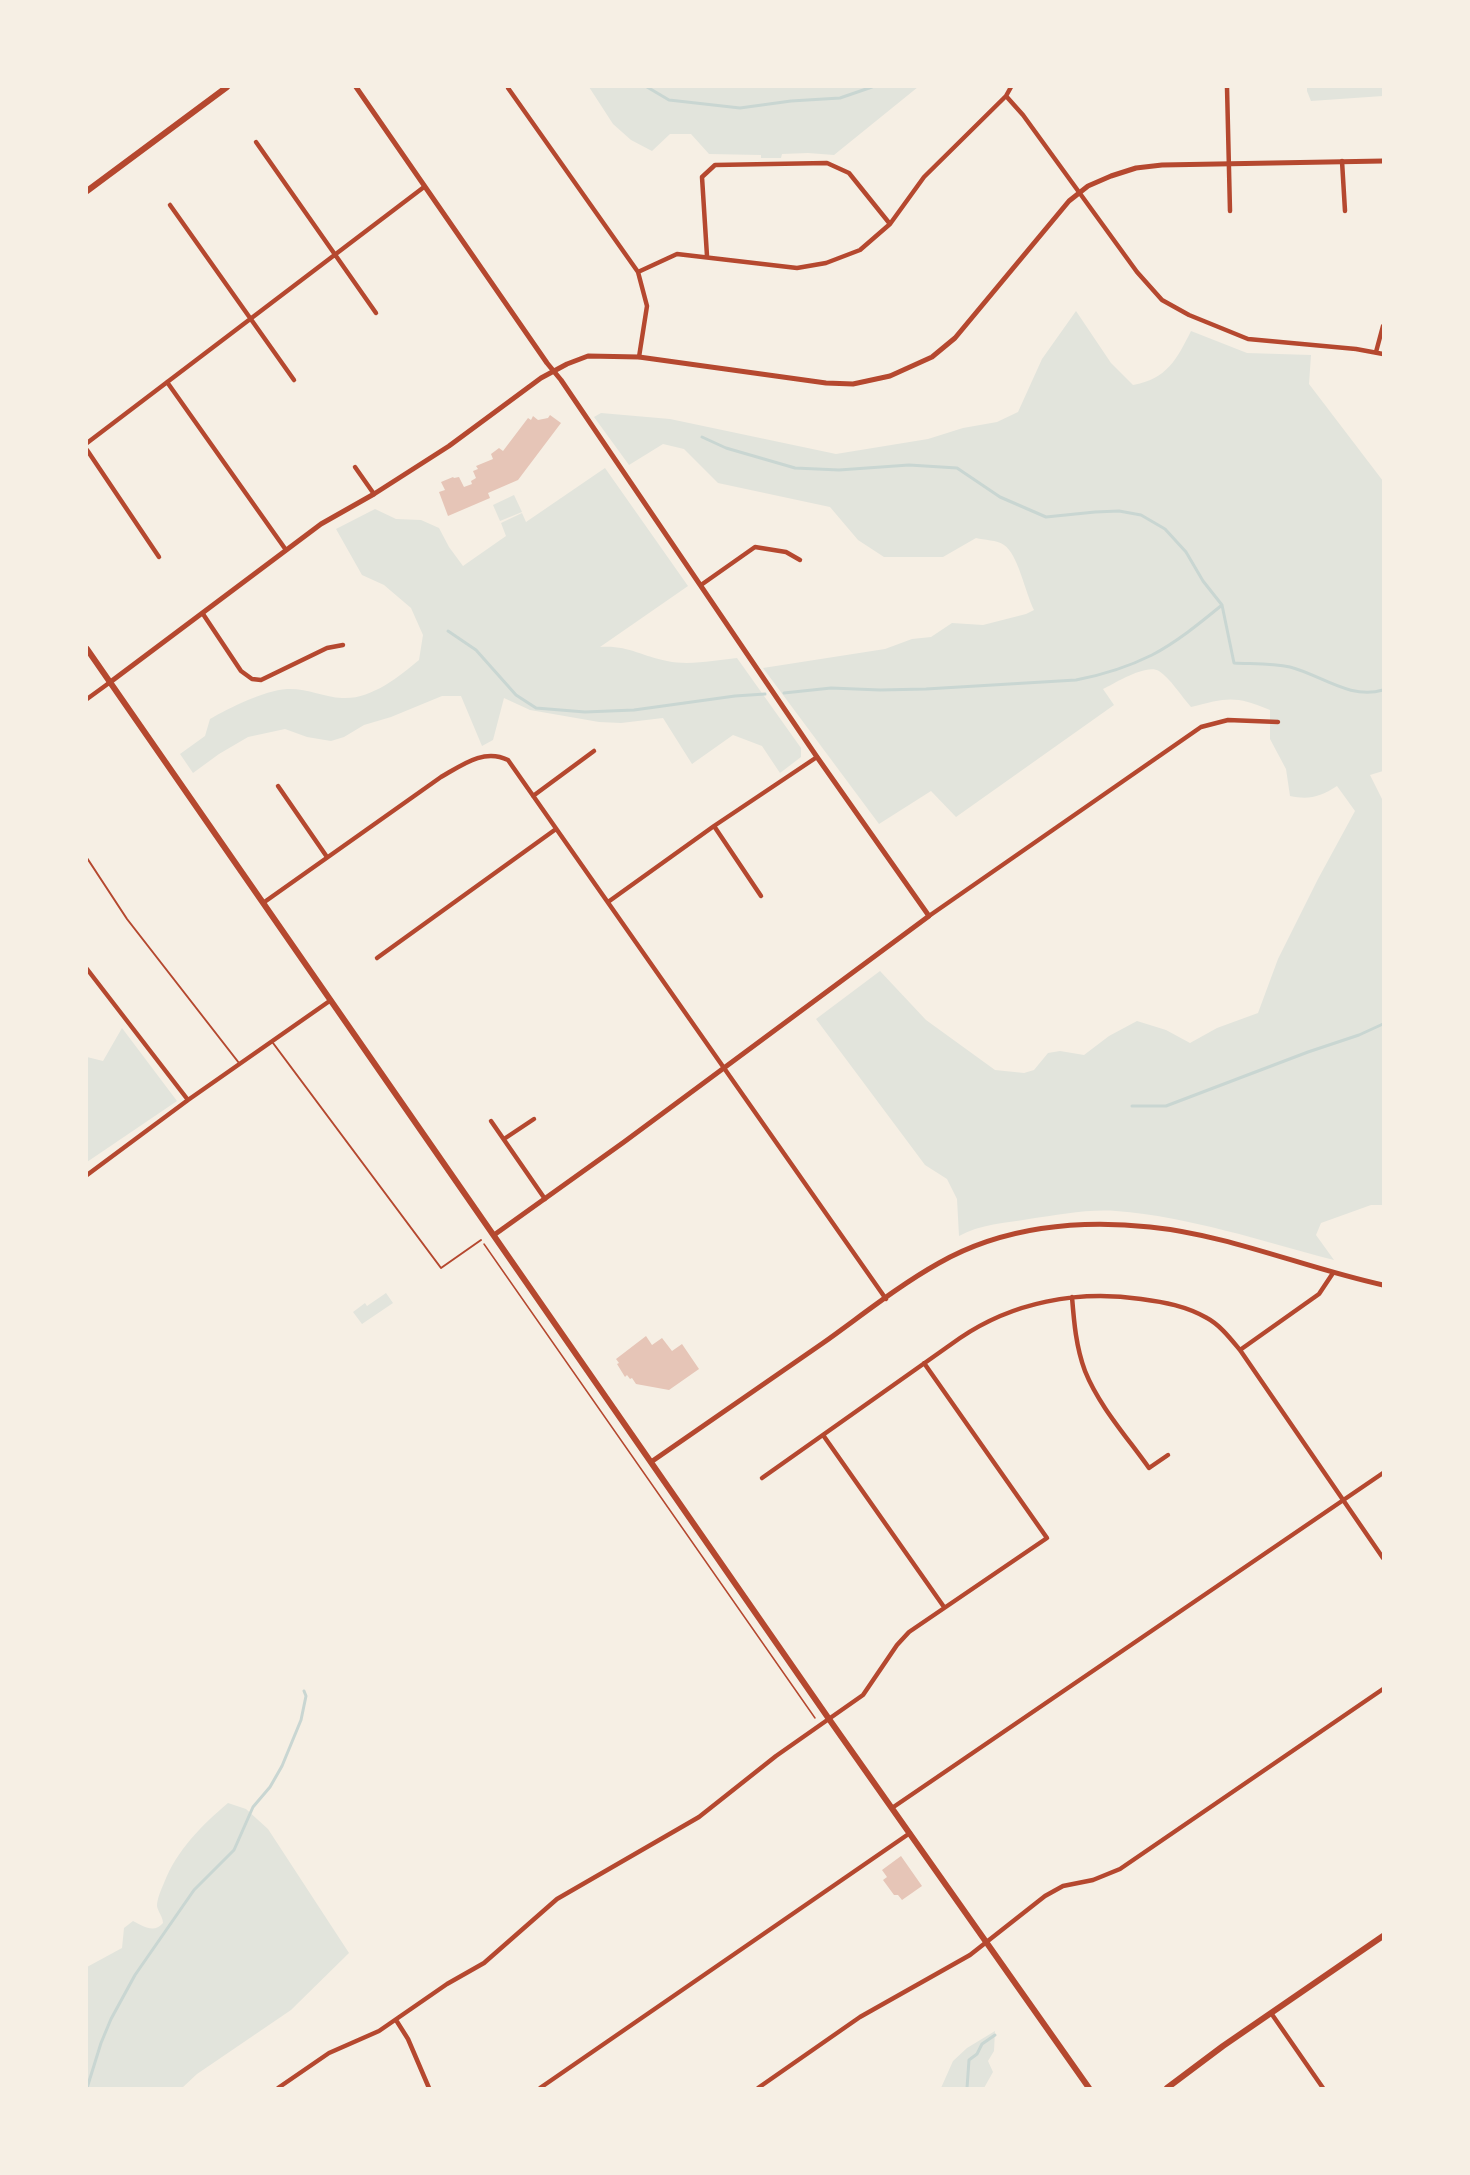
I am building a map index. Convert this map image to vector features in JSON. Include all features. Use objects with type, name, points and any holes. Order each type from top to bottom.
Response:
[{"type":"main road","points":[[87,191],[227,87]]},
{"type":"main road","points":[[87,649],[829,1719],[1089,2088]]},
{"type":"main road","points":[[1167,2088],[1383,1936]]},
{"type":"street","points":[[356,87],[817,756],[930,915]]},
{"type":"street","points":[[638,272],[677,254],[797,268],[826,263],[860,250],[890,224],[924,177],[1006,96],[1011,87]]},
{"type":"street","points":[[1227,87],[1230,211]]},
{"type":"street","points":[[507,88],[638,272],[647,306],[639,357]]},
{"type":"street","points":[[1006,96],[1023,115],[1144,281],[1162,300],[1176,309],[1231,334],[1248,339],[1383,354]]},
{"type":"street","points":[[256,142],[376,313]]},
{"type":"street","points":[[87,699],[321,524],[374,494],[449,446],[553,371],[588,356],[639,357],[826,384],[853,384],[890,376],[933,357],[956,338],[1065,206],[1080,192],[1111,176],[1136,168],[1162,165],[1383,161]]},
{"type":"street","points":[[1342,162],[1345,211]]},
{"type":"street","points":[[707,256],[702,177],[716,165],[827,163],[849,173],[890,224]]},
{"type":"street","points":[[87,442],[424,187]]},
{"type":"street","points":[[170,205],[294,380]]},
{"type":"street","points":[[1376,352],[1383,326]]},
{"type":"street","points":[[166,382],[286,550]]},
{"type":"street","points":[[87,450],[159,556]]},
{"type":"street","points":[[355,467],[374,494]]},
{"type":"street","points":[[701,585],[755,547],[786,552],[800,560]]},
{"type":"street","points":[[203,614],[241,671],[252,679],[261,680],[327,648],[343,645]]},
{"type":"street","points":[[494,1235],[930,915],[1201,727],[1228,720],[1278,722]]},
{"type":"street","points":[[533,796],[594,751]]},
{"type":"street","points":[[263,903],[441,777],[471,760],[496,754],[508,760],[886,1299]]},
{"type":"street","points":[[608,902],[817,756]]},
{"type":"street","points":[[278,786],[327,857]]},
{"type":"street","points":[[714,826],[761,896]]},
{"type":"street","points":[[377,958],[556,828]]},
{"type":"street","points":[[87,969],[189,1100]]},
{"type":"street","points":[[87,1175],[331,1000]]},
{"type":"street","points":[[504,1139],[534,1119]]},
{"type":"street","points":[[492,1121],[545,1199]]},
{"type":"street","points":[[651,1462],[938,1264],[968,1249],[1002,1237],[1070,1224],[1121,1224],[1181,1232],[1250,1248],[1333,1273],[1383,1285]]},
{"type":"street","points":[[1240,1350],[1319,1294],[1333,1273]]},
{"type":"street","points":[[762,1478],[977,1327],[1004,1314],[1072,1297],[1112,1296],[1158,1301],[1177,1305],[1206,1317],[1221,1328],[1240,1350],[1383,1558]]},
{"type":"street","points":[[1072,1297],[1074,1323],[1081,1358],[1100,1399],[1149,1468],[1168,1455]]},
{"type":"street","points":[[278,2088],[335,2049],[366,2037],[396,2020],[436,1991],[492,1958],[557,1899],[699,1817],[766,1763],[849,1706],[867,1690],[903,1639],[944,1607],[1047,1538],[924,1363]]},
{"type":"street","points":[[823,1435],[944,1607]]},
{"type":"street","points":[[892,1808],[1383,1473]]},
{"type":"street","points":[[758,2088],[860,2017],[955,1964],[987,1942],[1020,1914],[1056,1890],[1093,1880],[1120,1869],[1383,1689]]},
{"type":"street","points":[[540,2088],[910,1833]]},
{"type":"street","points":[[1271,2013],[1323,2088]]},
{"type":"street","points":[[396,2020],[408,2039],[429,2088]]},
{"type":"lane","points":[[87,858],[127,919],[239,1064]]},
{"type":"lane","points":[[272,1041],[441,1268],[481,1240]]},
{"type":"path","points":[[481,1240],[815,1718]]},
{"type":"shaded area","points":[[589,87],[918,87],[834,155],[782,154],[781,158],[761,158],[761,155],[709,154],[691,134],[670,134],[652,151],[631,140],[613,124]]},
{"type":"shaded area","points":[[1307,87],[1383,87],[1383,96],[1311,101]]},
{"type":"shaded area","points":[[1076,311],[1111,363],[1133,385],[1163,373],[1181,350],[1191,331],[1247,353],[1311,355],[1309,384],[1383,481],[1383,771],[1370,775],[1383,801],[1383,1205],[1371,1205],[1321,1223],[1316,1235],[1334,1260],[1199,1224],[1116,1211],[1062,1214],[1002,1223],[984,1226],[959,1236],[957,1199],[947,1179],[925,1165],[816,1019],[880,971],[926,1020],[995,1070],[1024,1073],[1034,1070],[1048,1053],[1060,1051],[1084,1055],[1109,1036],[1137,1021],[1166,1030],[1190,1043],[1217,1028],[1258,1013],[1278,959],[1355,811],[1337,786],[1314,797],[1290,796],[1286,769],[1270,739],[1270,710],[1239,700],[1222,700],[1191,707],[1172,683],[1154,669],[1131,675],[1103,689],[1114,705],[956,817],[931,791],[879,824],[763,668],[885,649],[912,639],[931,637],[952,623],[983,625],[1026,614],[1034,610],[1009,550],[998,542],[976,538],[943,557],[884,557],[858,540],[830,507],[718,483],[684,449],[663,444],[629,465],[594,417],[601,413],[670,419],[836,454],[928,439],[963,428],[997,422],[1018,412],[1042,359]]},
{"type":"shaded area","points":[[605,468],[688,586],[600,647],[627,649],[676,662],[693,663],[737,658],[801,748],[801,757],[780,773],[762,746],[733,735],[692,764],[663,718],[621,723],[599,722],[530,710],[504,698],[493,740],[482,746],[461,696],[442,696],[391,717],[364,725],[344,737],[331,741],[307,737],[285,729],[248,737],[193,773],[180,754],[205,736],[210,719],[247,700],[287,689],[353,698],[384,686],[419,660],[423,635],[411,608],[384,585],[362,575],[336,529],[375,509],[396,519],[421,520],[439,528],[463,566],[506,536],[501,523],[522,513],[526,522]]},
{"type":"shaded area","points":[[514,495],[522,512],[500,521],[493,505]]},
{"type":"shaded area","points":[[122,1028],[177,1101],[87,1162],[87,1057],[103,1061]]},
{"type":"shaded area","points":[[386,1293],[393,1303],[362,1324],[353,1312],[365,1303],[367,1306]]},
{"type":"shaded area","points":[[228,1803],[246,1809],[268,1829],[349,1953],[291,2010],[197,2074],[182,2088],[87,2088],[87,1967],[122,1948],[124,1928],[133,1921],[152,1929],[163,1923],[157,1903],[169,1871],[191,1839]]},
{"type":"shaded area","points":[[995,2031],[994,2051],[988,2061],[993,2072],[984,2088],[941,2088],[953,2061],[967,2048]]},
{"type":"building","points":[[550,415],[561,423],[518,480],[488,493],[490,498],[448,516],[439,492],[445,490],[441,482],[459,477],[464,487],[472,484],[471,481],[476,478],[473,471],[478,469],[476,466],[493,459],[491,454],[499,448],[503,451],[528,418],[531,420],[533,416],[538,420],[548,418]]},
{"type":"building","points":[[646,1336],[652,1345],[662,1338],[672,1351],[682,1344],[699,1369],[669,1390],[636,1384],[632,1378],[630,1379],[627,1375],[625,1377],[616,1359]]},
{"type":"building","points":[[901,1856],[922,1886],[902,1900],[898,1895],[894,1895],[883,1880],[887,1877],[882,1870]]},
{"type":"waterway","points":[[647,87],[669,100],[740,108],[791,101],[840,98],[872,87]]},
{"type":"waterway","points":[[702,437],[726,448],[795,468],[839,470],[909,465],[957,468],[1000,497],[1046,517],[1119,511],[1141,515],[1165,529],[1186,552],[1203,581],[1222,605],[1234,663],[1290,667],[1359,692],[1383,690]]},
{"type":"waterway","points":[[784,693],[831,688],[926,689],[1076,680],[1115,670],[1152,655],[1179,638],[1222,605]]},
{"type":"waterway","points":[[448,631],[476,650],[516,695],[536,708],[585,712],[634,710],[765,694]]},
{"type":"waterway","points":[[1132,1106],[1166,1106],[1359,1035],[1383,1024]]},
{"type":"waterway","points":[[87,2088],[111,2019],[135,1975],[194,1890],[234,1850],[253,1807],[270,1787],[282,1766],[301,1720],[306,1696],[304,1691]]},
{"type":"waterway","points":[[967,2088],[969,2060],[977,2054],[982,2044],[995,2035]]}]
